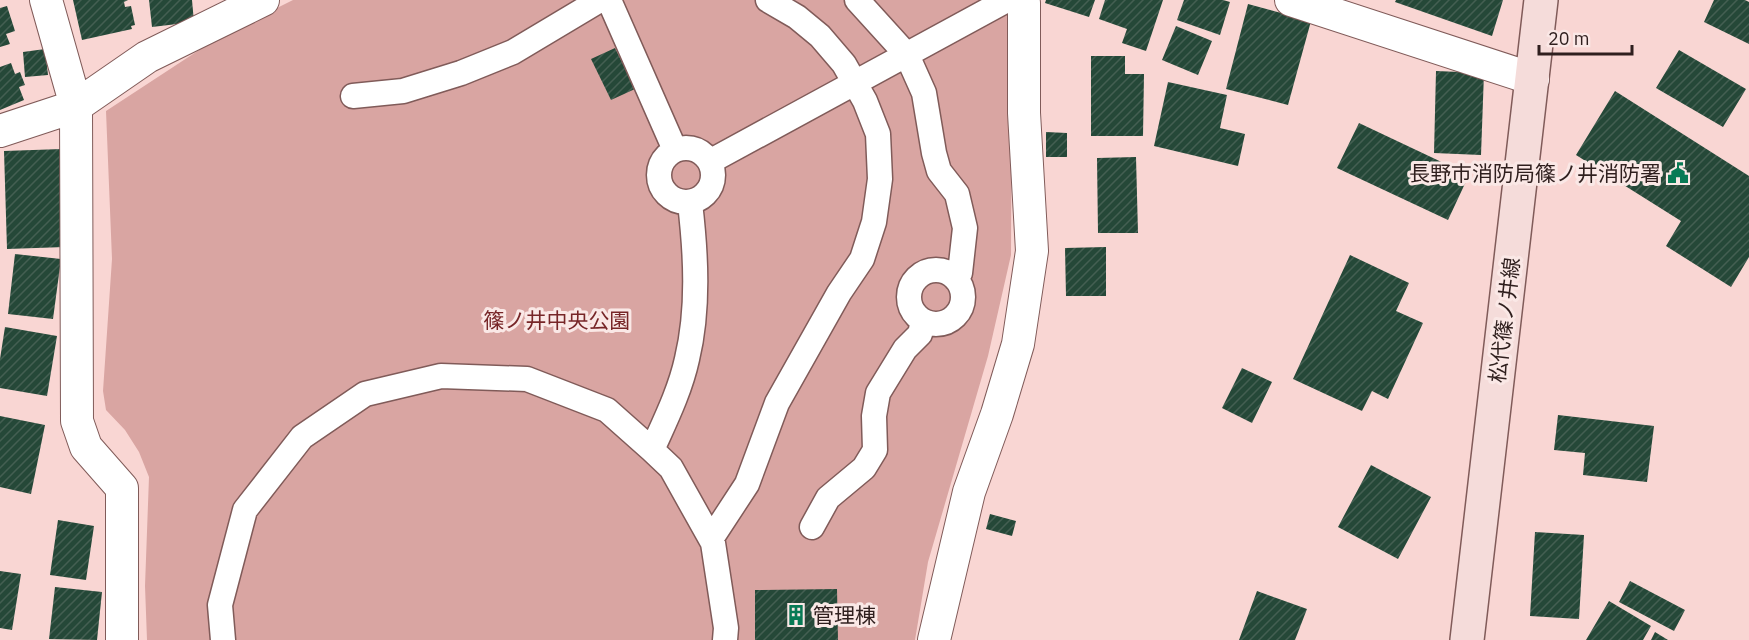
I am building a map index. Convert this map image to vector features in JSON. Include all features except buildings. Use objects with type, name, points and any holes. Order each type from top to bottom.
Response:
[{"type":"main road","name":"松代篠ノ井線","points":[[1467,640],[1541,0]]},
{"type":"street","points":[[46,0],[76,106],[77,422],[86,447],[122,488],[122,640]]},
{"type":"street","points":[[0,131],[76,106],[147,57],[263,0]]},
{"type":"street","points":[[353,96],[403,91],[461,73],[513,52],[600,0]]},
{"type":"street","points":[[609,0],[675,150]]},
{"type":"street","points":[[711,539],[747,484],[777,403],[839,293],[862,259],[874,222],[880,179],[878,134],[866,101],[844,63],[820,36],[797,17],[768,0]]},
{"type":"street","points":[[857,0],[906,55],[924,93],[939,171],[957,194],[965,228],[960,273],[956,279]]},
{"type":"street","points":[[711,161],[1007,0]]},
{"type":"street","points":[[934,640],[969,492],[997,414],[1018,344],[1032,251],[1024,113],[1024,3],[1022,0]]},
{"type":"street","points":[[1292,0],[1533,79]]},
{"type":"street","points":[[695,148],[711,161],[714,174],[711,187],[703,197],[690,202],[675,200],[663,190],[659,175],[663,159],[675,150],[695,148]]},
{"type":"street","points":[[652,450],[674,402],[687,359],[695,304],[695,255],[690,202]]},
{"type":"street","points":[[945,270],[956,279],[960,283],[964,296],[961,309],[953,319],[940,324],[925,322],[913,312],[909,297],[913,281],[925,272],[945,270]]},
{"type":"street","points":[[812,527],[828,498],[864,468],[875,450],[874,416],[878,393],[905,349],[920,333],[925,322]]},
{"type":"street","points":[[223,640],[220,605],[245,510],[303,437],[365,394],[441,376],[527,379],[607,410],[652,450],[671,468],[711,539],[726,628],[725,640]]},
{"type":"green space","name":"篠ノ井中央公園","points":[[293,0],[1006,0],[1012,28],[1011,255],[988,356],[928,562],[915,640],[147,640],[145,586],[149,477],[139,452],[125,430],[106,410],[103,391],[112,259],[106,111],[219,37]]},
{"type":"place","name":"長野市消防局篠ノ井消防署","points":[[1678,173]]},
{"type":"place","name":"管理棟","points":[[796,615]]}]
